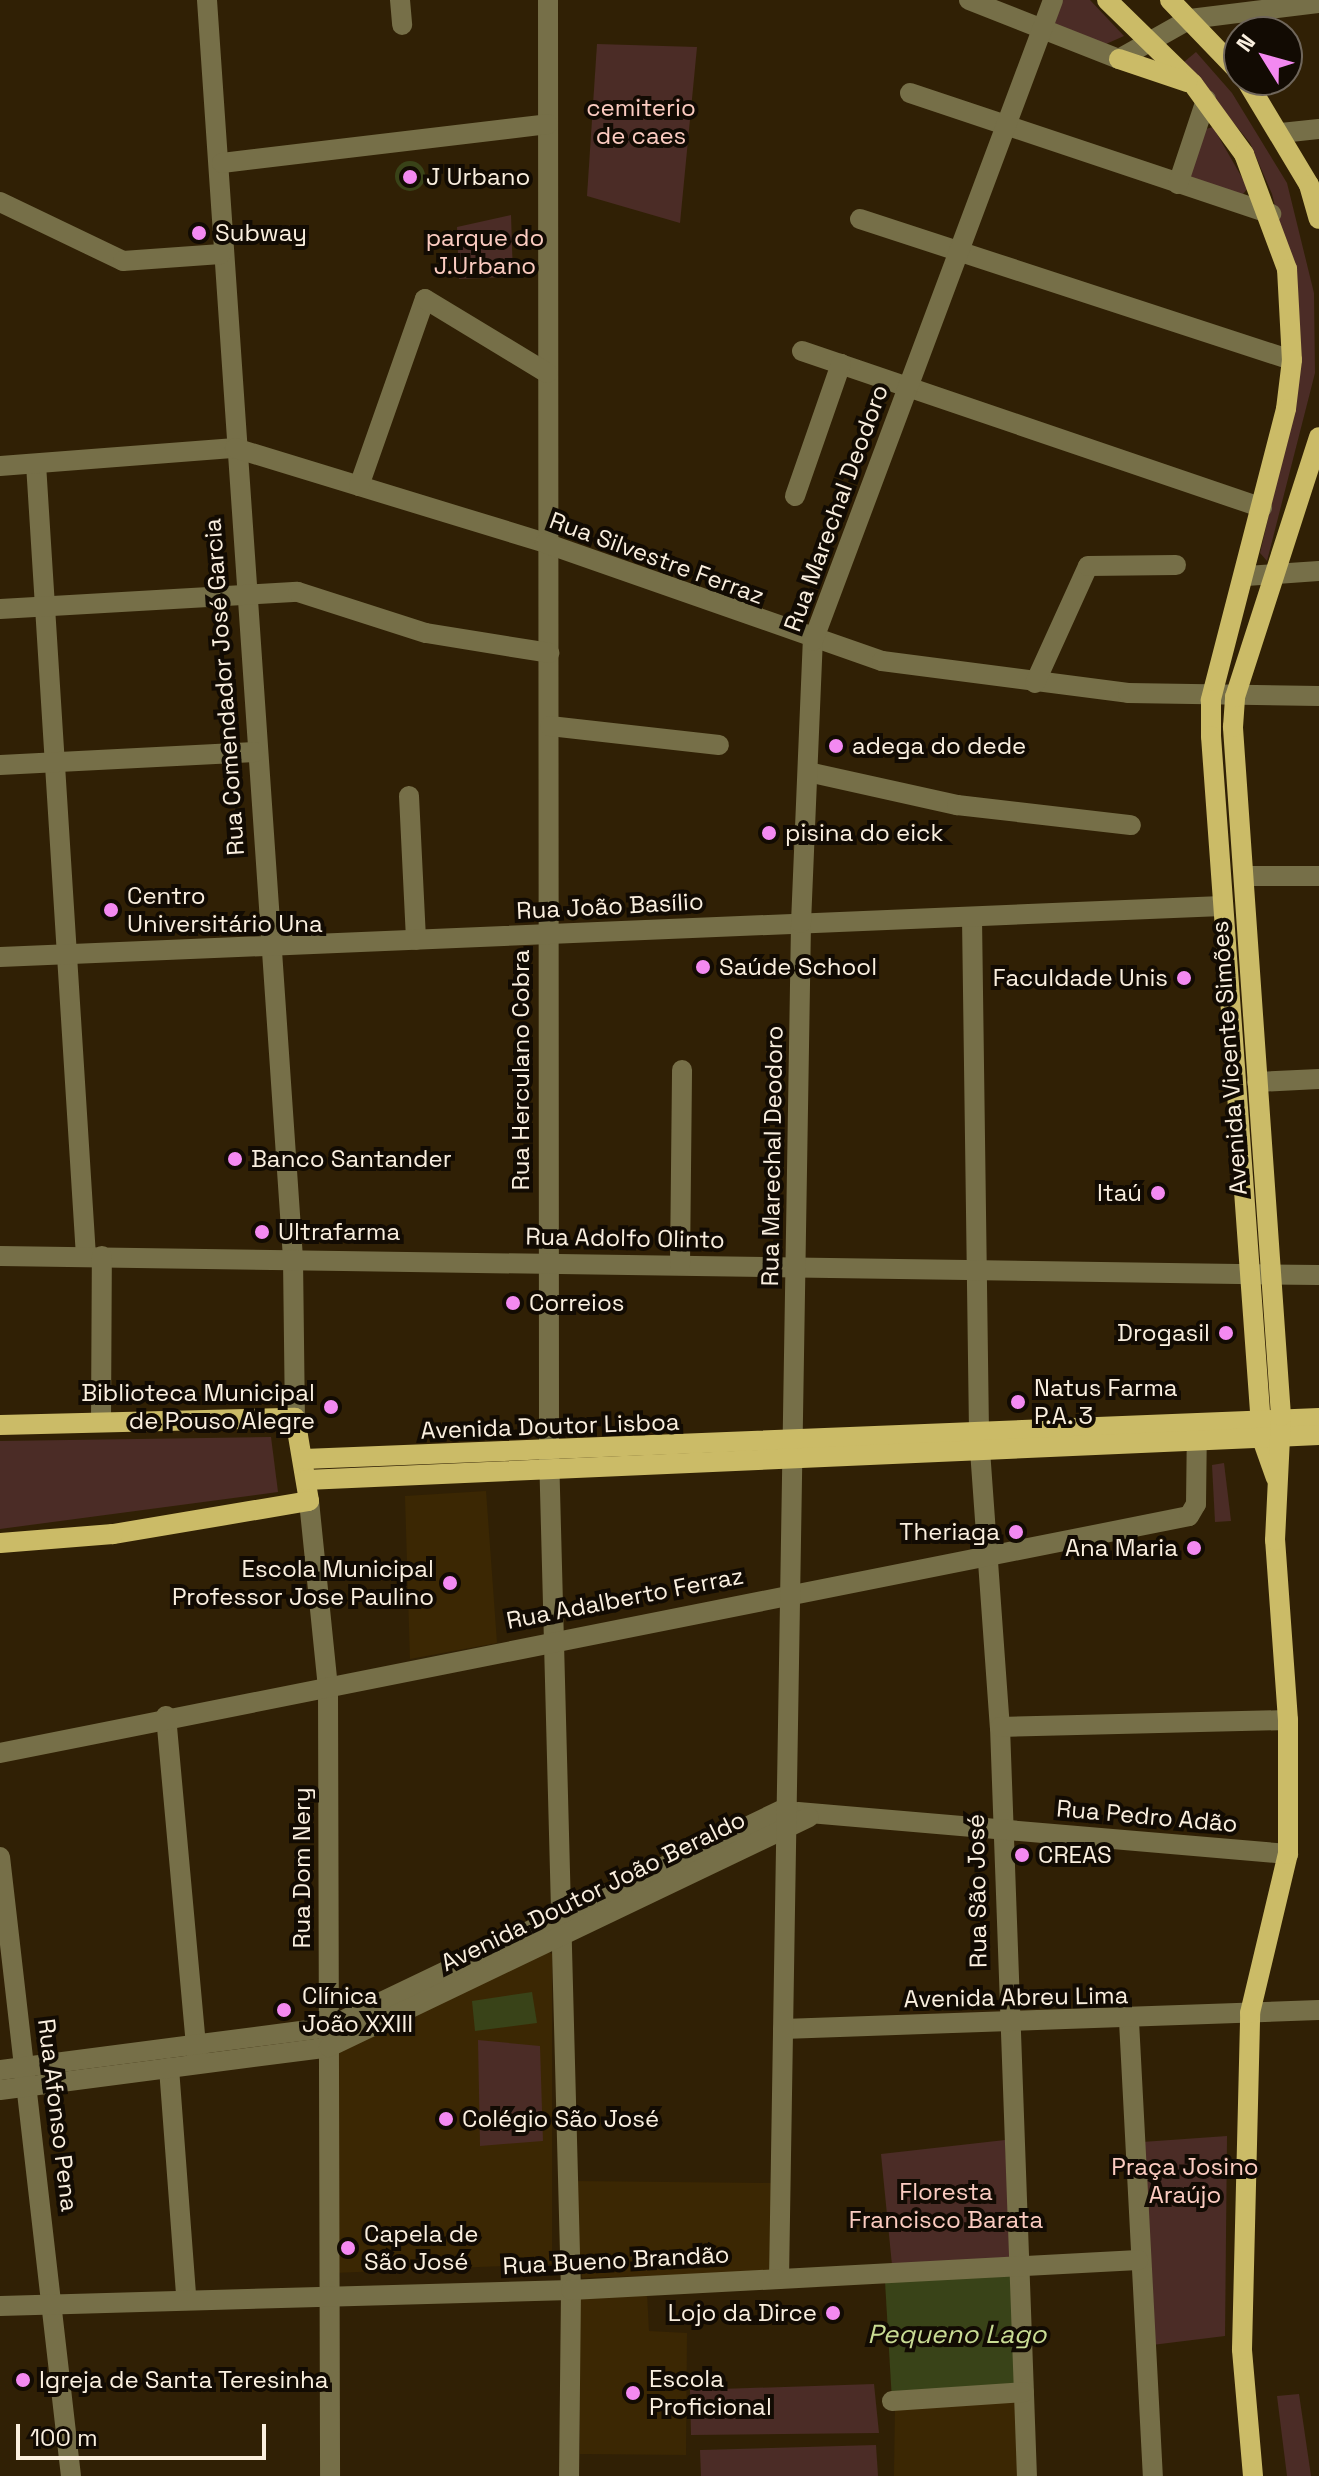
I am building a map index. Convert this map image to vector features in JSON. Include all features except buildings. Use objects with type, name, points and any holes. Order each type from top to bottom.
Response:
[{"type":"main road","name":"Avenida Vicente Simões","points":[[1107,0],[1193,84],[1244,154],[1271,214],[1287,269],[1292,360],[1246,576],[1211,700],[1222,906],[1275,1430]]},
{"type":"main road","points":[[1170,0],[1223,55]]},
{"type":"main road","points":[[1119,59],[1193,84]]},
{"type":"main road","points":[[1257,96],[1281,133],[1319,219]]},
{"type":"main road","name":"Avenida Vicente Simões","points":[[1275,1430],[1260,1417],[1257,1082],[1244,876],[1234,804],[1235,697],[1319,437]]},
{"type":"main road","name":"Avenida Doutor Lisboa","points":[[305,1470],[549,1463],[980,1442],[1260,1417]]},
{"type":"main road","points":[[0,1425],[295,1418],[309,1501],[113,1534],[0,1543]]},
{"type":"main road","points":[[1275,1430],[1319,1418]]},
{"type":"main road","points":[[1275,1430],[1319,1435]]},
{"type":"main road","points":[[1253,2476],[1242,2349],[1250,2013],[1288,1854],[1288,1720],[1275,1430]]},
{"type":"main road","name":"Avenida Doutor Lisboa","points":[[980,1442],[1196,1443],[1275,1430]]},
{"type":"street","name":"Rua Comendador José Garcia","points":[[207,0],[222,163],[221,254],[268,946],[293,1259],[295,1418]]},
{"type":"street","points":[[400,0],[402,25]]},
{"type":"street","name":"Rua Herculano Cobra","points":[[548,0],[545,543],[550,726],[547,935],[549,1463],[558,1937],[571,2290],[569,2476]]},
{"type":"street","points":[[969,0],[1119,59],[1190,19],[1319,3]]},
{"type":"street","name":"Rua Marechal Deodoro","points":[[779,2279],[791,1591],[798,1452],[796,1267],[801,923],[813,641],[1053,0]]},
{"type":"street","points":[[910,93],[1271,214]]},
{"type":"street","points":[[1178,184],[1206,100]]},
{"type":"street","points":[[222,163],[548,124]]},
{"type":"street","points":[[1281,133],[1319,129]]},
{"type":"street","points":[[0,202],[123,261],[221,254]]},
{"type":"street","points":[[860,219],[1292,360]]},
{"type":"street","points":[[359,486],[422,303],[437,300],[547,373]]},
{"type":"street","points":[[802,351],[1262,508]]},
{"type":"street","points":[[795,496],[841,364]]},
{"type":"street","points":[[0,466],[235,448]]},
{"type":"street","name":"Rua Silvestre Ferraz","points":[[235,448],[545,543],[813,641],[882,661],[1035,683],[1211,700]]},
{"type":"street","points":[[36,464],[67,955],[94,1256],[101,1422]]},
{"type":"street","points":[[1035,683],[1088,566],[1176,565]]},
{"type":"street","points":[[1246,576],[1276,577],[1319,571]]},
{"type":"street","points":[[0,609],[298,592],[426,633],[549,653]]},
{"type":"street","points":[[1211,700],[1319,696]]},
{"type":"street","points":[[550,726],[719,745]]},
{"type":"street","points":[[0,765],[255,752]]},
{"type":"street","points":[[808,772],[957,805],[1131,825]]},
{"type":"street","points":[[409,796],[416,940]]},
{"type":"street","points":[[1244,876],[1319,876]]},
{"type":"street","name":"Rua João Basílio","points":[[0,957],[1222,906]]},
{"type":"street","name":"Rua São José","points":[[972,918],[973,1271],[985,1554],[1000,1727],[1006,2020],[1027,2476]]},
{"type":"street","points":[[680,1265],[682,1070]]},
{"type":"street","points":[[1257,1082],[1319,1079]]},
{"type":"street","name":"Rua Adolfo Olinto","points":[[0,1256],[1319,1275]]},
{"type":"street","points":[[1196,1443],[1197,1421]]},
{"type":"street","name":"Rua Adalberto Ferraz","points":[[0,1753],[166,1716],[328,1687],[554,1638],[1189,1516],[1196,1504],[1196,1443]]},
{"type":"street","name":"Rua Dom Nery","points":[[309,1501],[328,1687],[330,2476]]},
{"type":"street","points":[[166,1716],[197,2065]]},
{"type":"street","points":[[1000,1727],[1288,1720]]},
{"type":"street","name":"Rua Pedro Adão","points":[[788,1816],[1001,1829],[1288,1854]]},
{"type":"street","name":"Avenida Doutor João Beraldo","points":[[0,2070],[28,2076],[169,2068],[329,2037],[558,1937],[680,1867],[788,1816]]},
{"type":"street","name":"Rua Afonso Pena","points":[[0,1857],[28,2076],[71,2476]]},
{"type":"street","name":"Avenida Doutor João Beraldo","points":[[0,2090],[28,2076],[196,2041],[329,2037],[559,1912],[680,1867]]},
{"type":"street","name":"Avenida Abreu Lima","points":[[783,2029],[1006,2020],[1129,2021],[1319,2010]]},
{"type":"street","points":[[1129,2021],[1138,2260],[1153,2476]]},
{"type":"street","points":[[169,2068],[186,2296]]},
{"type":"street","name":"Rua Bueno Brandão","points":[[0,2306],[186,2296],[571,2290],[1138,2260]]},
{"type":"street","points":[[892,2401],[1024,2392]]},
{"type":"shaded area","name":"Escola Municipal Professor Jose Paulino","points":[[486,1491],[497,1643],[410,1659],[405,1496]]},
{"type":"shaded area","name":"Colégio São José","points":[[544,1948],[552,1954],[552,2264],[334,2273],[339,2047]]},
{"type":"shaded area","points":[[573,2181],[774,2183],[769,2272],[582,2278]]},
{"type":"shaded area","name":"Escola Proficional","points":[[647,2293],[649,2331],[687,2333],[686,2455],[580,2454],[580,2295]]},
{"type":"shaded area","points":[[1017,2400],[1026,2476],[894,2476],[895,2409]]},
{"type":"green space","points":[[1060,0],[1090,0],[1124,36],[1106,44],[1050,24]]},
{"type":"green space","name":"cemiterio de caes","points":[[597,44],[697,47],[680,223],[587,196]]},
{"type":"green space","points":[[1196,52],[1223,83],[1223,96],[1234,96],[1287,183],[1314,293],[1315,373],[1267,561],[1260,553],[1283,454],[1297,295],[1272,194],[1250,143],[1184,62]]},
{"type":"green space","points":[[1213,127],[1248,188],[1239,199],[1188,182],[1202,130]]},
{"type":"green space","name":"parque do J.Urbano","points":[[511,215],[513,277],[459,279],[457,227]]},
{"type":"green space","points":[[271,1437],[278,1492],[0,1529],[0,1441]]},
{"type":"green space","points":[[1224,1463],[1231,1521],[1215,1522],[1212,1465]]},
{"type":"green space","points":[[478,2040],[540,2046],[543,2141],[480,2146]]},
{"type":"green space","name":"Praça Josino Araújo","points":[[1227,2136],[1225,2336],[1152,2345],[1142,2142]]},
{"type":"green space","name":"Floresta Francisco Barata","points":[[1005,2140],[1012,2262],[892,2265],[881,2154]]},
{"type":"green space","points":[[874,2384],[879,2433],[691,2435],[690,2390]]},
{"type":"green space","points":[[1299,2394],[1311,2476],[1287,2476],[1277,2396]]},
{"type":"green space","points":[[876,2445],[878,2476],[701,2476],[700,2450]]},
{"type":"water","name":"J Urbano","points":[[410,161],[421,165],[425,176],[421,187],[410,191],[399,187],[395,176],[399,165]]},
{"type":"water","points":[[532,1992],[537,2023],[475,2031],[472,2001]]},
{"type":"water","name":"Pequeno Lago","points":[[1018,2267],[1024,2392],[892,2401],[885,2281]]},
{"type":"place","name":"J Urbano","points":[[410,177]]},
{"type":"place","name":"Subway","points":[[199,233]]},
{"type":"place","name":"adega do dede","points":[[836,746]]},
{"type":"place","name":"pisina do eick","points":[[769,833]]},
{"type":"place","name":"Centro Universitário Una","points":[[111,910]]},
{"type":"place","name":"Saúde School","points":[[703,967]]},
{"type":"place","name":"Faculdade Unis","points":[[1184,978]]},
{"type":"place","name":"Banco Santander","points":[[235,1159]]},
{"type":"place","name":"Itaú","points":[[1158,1193]]},
{"type":"place","name":"Ultrafarma","points":[[262,1232]]},
{"type":"place","name":"Correios","points":[[513,1303]]},
{"type":"place","name":"Drogasil","points":[[1226,1333]]},
{"type":"place","name":"Natus Farma P.A. 3","points":[[1018,1402]]},
{"type":"place","name":"Biblioteca Municipal de Pouso Alegre","points":[[331,1407]]},
{"type":"place","name":"Theriaga","points":[[1016,1532]]},
{"type":"place","name":"Ana Maria","points":[[1194,1548]]},
{"type":"place","name":"Escola Municipal Professor Jose Paulino","points":[[450,1583]]},
{"type":"place","name":"CREAS","points":[[1022,1855]]},
{"type":"place","name":"Clínica João XXIII","points":[[284,2010]]},
{"type":"place","name":"Colégio São José","points":[[446,2119]]},
{"type":"place","name":"Capela de São José","points":[[348,2248]]},
{"type":"place","name":"Lojo da Dirce","points":[[833,2313]]},
{"type":"place","name":"Igreja de Santa Teresinha","points":[[23,2380]]},
{"type":"place","name":"Escola Proficional","points":[[633,2393]]}]
